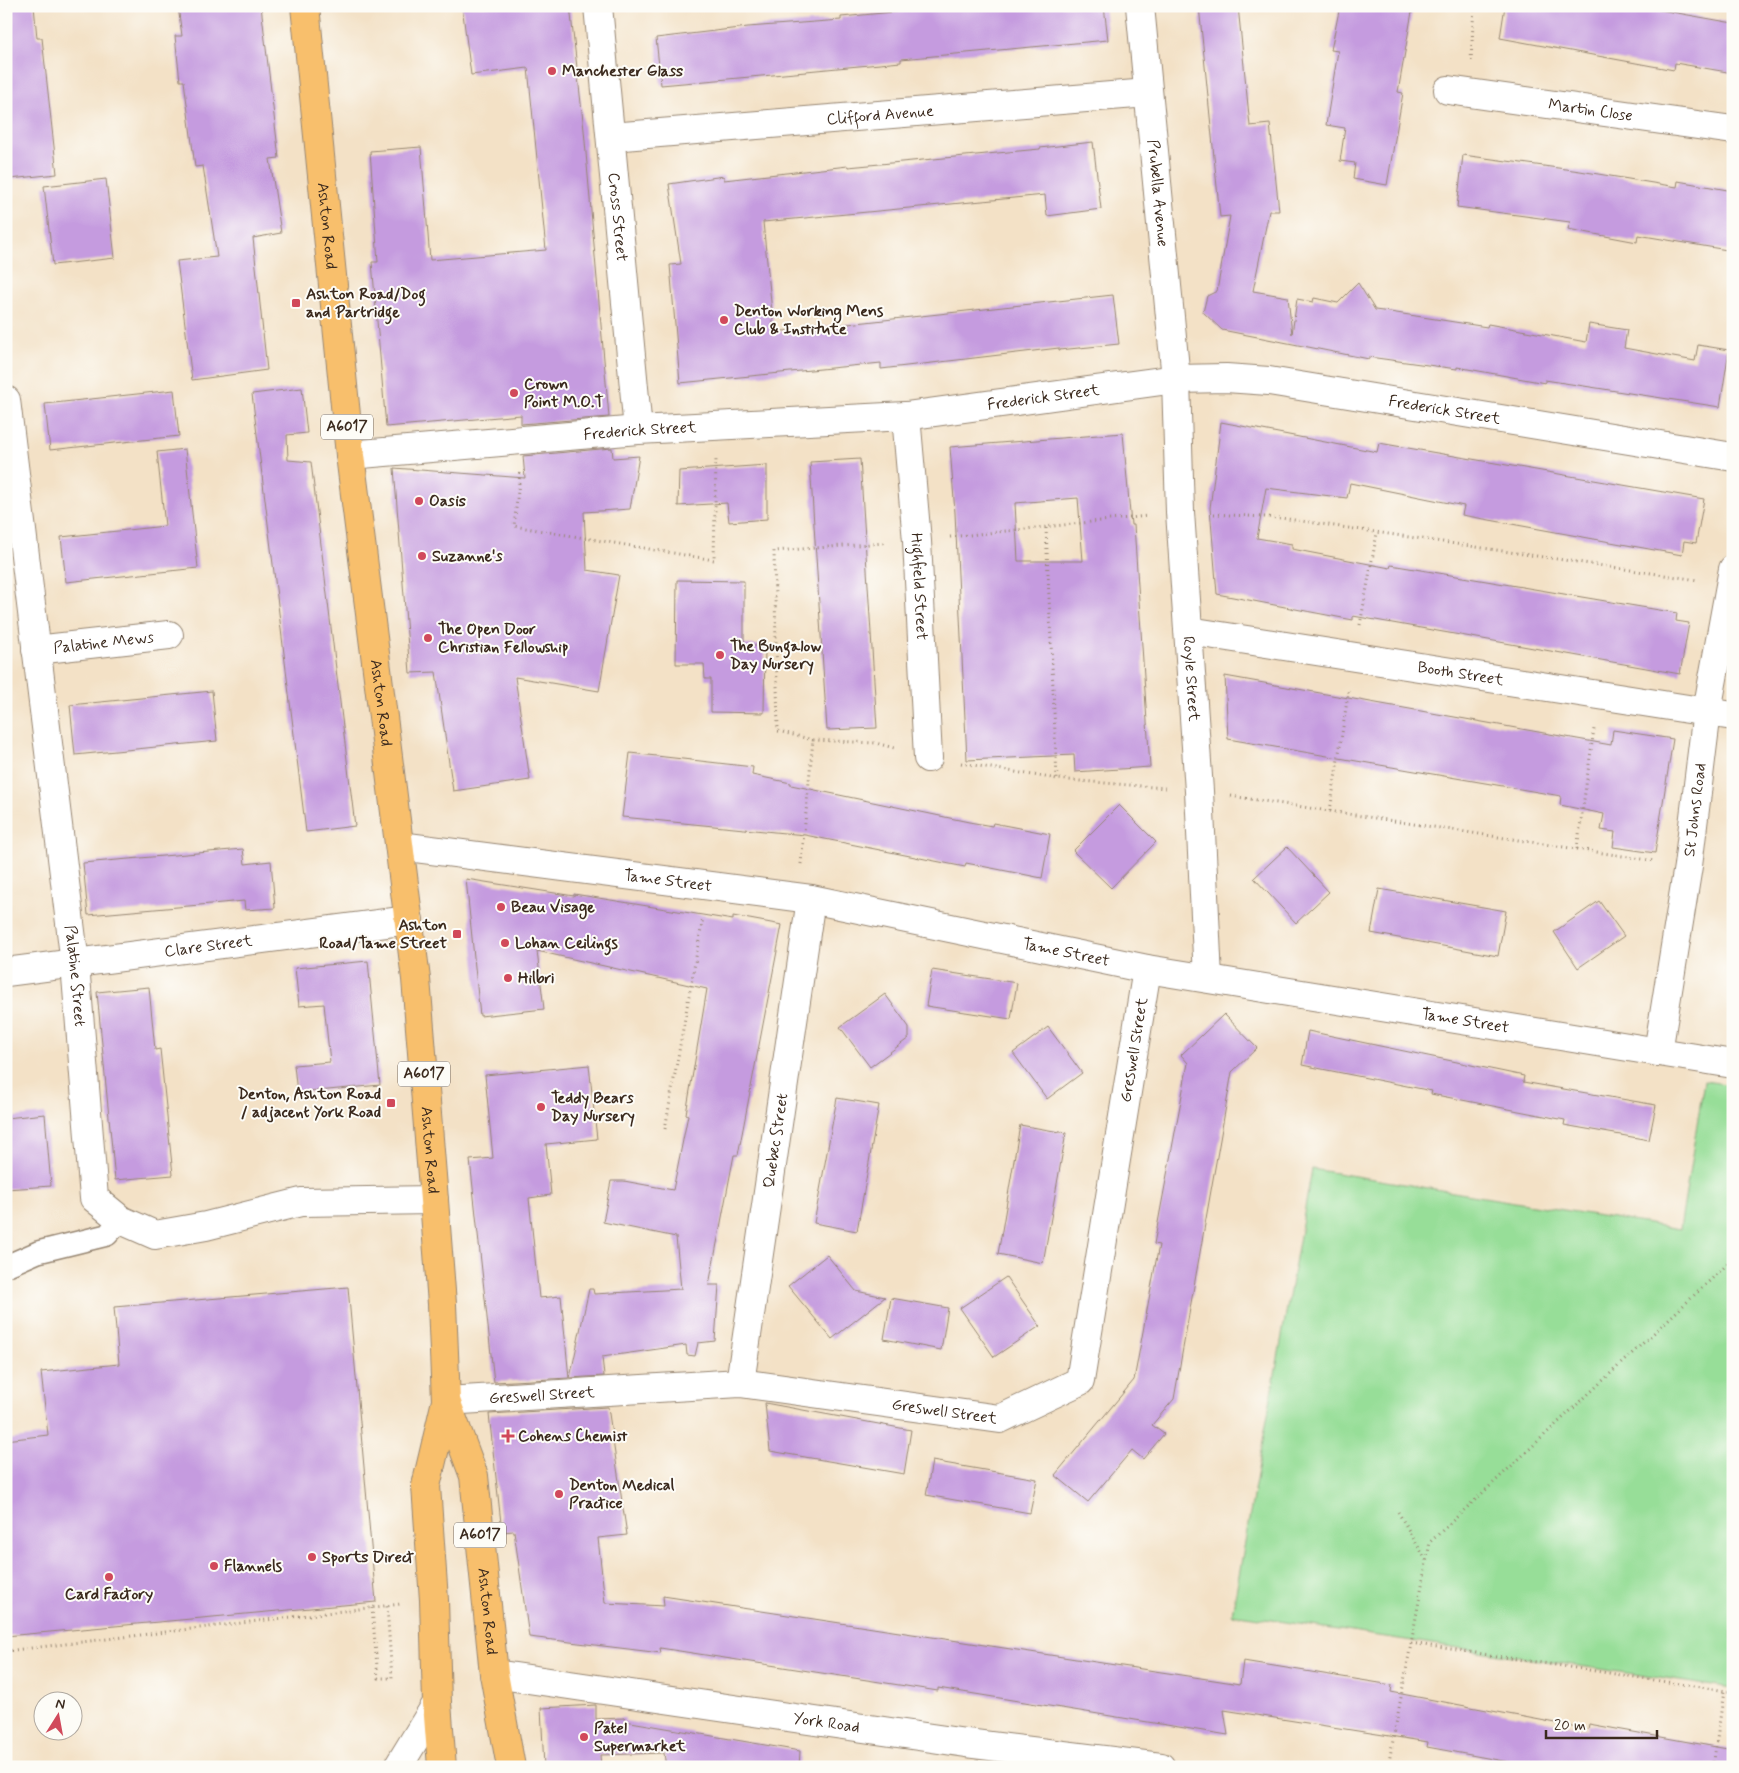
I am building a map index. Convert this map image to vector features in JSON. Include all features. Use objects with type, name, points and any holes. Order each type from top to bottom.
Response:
[{"type":"highway","name":"Ashton Road","points":[[305,6],[350,455],[416,980],[434,1200],[442,1304],[446,1401],[426,1486],[434,1600],[437,1703],[442,1767]]},
{"type":"highway","name":"Ashton Road","points":[[446,1401],[474,1476],[494,1674],[511,1767]]},
{"type":"street","name":"Cross Street","points":[[598,6],[638,430]]},
{"type":"street","name":"Prubella Avenue","points":[[1140,6],[1176,379]]},
{"type":"street","name":"Martin Close","points":[[1459,92],[1733,130]]},
{"type":"street","name":"Clifford Avenue","points":[[611,137],[1148,93]]},
{"type":"street","name":"Frederick Street","points":[[350,455],[638,430],[906,416],[1176,379],[1226,378],[1269,381],[1733,457]]},
{"type":"street","name":"Royle Street","points":[[1176,379],[1180,512],[1199,791],[1208,978]]},
{"type":"street","name":"Palatine Street","points":[[6,400],[75,964],[94,1198],[121,1220],[155,1235],[206,1226],[301,1202],[434,1200]]},
{"type":"street","name":"Highfield Street","points":[[906,416],[917,541],[928,758]]},
{"type":"street","name":"St Johns Road","points":[[1658,1052],[1688,866],[1720,714],[1732,577]]},
{"type":"street","name":"Booth Street","points":[[1189,631],[1720,714]]},
{"type":"street","name":"Palatine Mews","points":[[36,650],[170,635]]},
{"type":"street","name":"Tame Street","points":[[400,846],[811,899],[1147,969],[1733,1064]]},
{"type":"street","name":"Quebec Street","points":[[740,1383],[811,899]]},
{"type":"street","name":"Clare Street","points":[[6,972],[409,920]]},
{"type":"street","name":"Greswell Street","points":[[446,1401],[740,1383],[1000,1418],[1080,1381],[1147,969]]},
{"type":"street","name":"York Road","points":[[494,1674],[966,1743],[1111,1763],[1161,1767]]},
{"type":"street","points":[[398,1767],[437,1703]]},
{"type":"lane","points":[[6,1266],[38,1252],[107,1235],[121,1220]]},
{"type":"path","points":[[1459,92],[1474,6]]},
{"type":"path","points":[[524,440],[514,526],[714,560],[716,426]]},
{"type":"path","points":[[813,740],[778,731],[774,551],[917,541],[1180,512],[1281,518],[1732,577]]},
{"type":"path","points":[[1046,528],[1057,779]]},
{"type":"path","points":[[1330,811],[1354,657],[1377,532]]},
{"type":"path","points":[[1577,849],[1599,695]]},
{"type":"path","points":[[1199,791],[1688,866]]},
{"type":"path","points":[[664,1128],[708,886]]},
{"type":"path","points":[[1388,1767],[1430,1542],[1733,1259]]},
{"type":"path","points":[[1398,1512],[1426,1561]]},
{"type":"path","points":[[6,1651],[387,1606],[392,1678],[378,1678],[372,1608]]},
{"type":"path","points":[[1411,1643],[1733,1692]]},
{"type":"path","points":[[1713,1767],[1724,1691]]},
{"type":"green space","points":[[1704,1081],[1733,1085],[1733,1689],[1232,1614],[1312,1169],[1680,1229]]},
{"type":"building","points":[[6,6],[34,6],[37,38],[42,38],[57,174],[10,179],[6,146]]},
{"type":"building","points":[[178,6],[261,6],[279,158],[270,159],[281,233],[253,238],[267,370],[192,380],[177,261],[217,257],[203,166],[195,167],[184,81],[180,81],[175,36],[182,36]]},
{"type":"building","points":[[462,6],[570,6],[584,130],[609,417],[521,424],[521,415],[386,427],[372,262],[378,262],[370,151],[421,147],[430,260],[546,250],[528,68],[471,75]]},
{"type":"building","points":[[957,6],[1104,6],[1108,40],[901,59],[901,62],[661,85],[656,38],[748,27],[841,20],[841,17]]},
{"type":"building","points":[[1199,6],[1238,6],[1250,126],[1270,124],[1279,211],[1269,211],[1253,291],[1288,297],[1292,334],[1297,299],[1313,302],[1314,298],[1338,303],[1358,283],[1375,310],[1487,327],[1488,324],[1586,342],[1589,324],[1627,330],[1624,348],[1695,361],[1698,345],[1729,350],[1720,407],[1545,380],[1545,383],[1457,367],[1457,369],[1369,357],[1369,359],[1222,330],[1203,312],[1207,296],[1217,291],[1230,216],[1220,217]]},
{"type":"building","points":[[1340,6],[1413,6],[1398,92],[1403,93],[1387,185],[1353,179],[1355,163],[1340,161],[1345,128],[1326,125],[1338,51],[1331,50]]},
{"type":"building","points":[[1505,6],[1638,6],[1733,23],[1733,73],[1675,63],[1674,70],[1500,38]]},
{"type":"building","points":[[1093,142],[1101,209],[1047,216],[1045,195],[763,222],[774,332],[1113,295],[1119,344],[1059,350],[1059,348],[881,369],[881,363],[680,383],[670,265],[681,264],[669,184],[724,176],[724,180],[848,166],[1040,149]]},
{"type":"building","points":[[1463,155],[1677,187],[1678,181],[1733,191],[1733,251],[1638,235],[1637,242],[1568,229],[1570,222],[1457,207]]},
{"type":"building","points":[[106,179],[115,258],[53,265],[44,186]]},
{"type":"building","points":[[302,388],[307,433],[287,435],[288,460],[311,462],[355,826],[306,832],[252,394]]},
{"type":"building","points":[[174,390],[179,436],[50,450],[45,404]]},
{"type":"building","points":[[1221,422],[1377,452],[1379,443],[1704,499],[1696,543],[1684,541],[1682,555],[1462,515],[1464,506],[1350,483],[1347,498],[1266,488],[1257,538],[1292,544],[1292,549],[1390,568],[1391,565],[1677,613],[1676,621],[1689,623],[1680,674],[1353,616],[1353,620],[1217,594],[1210,508]]},
{"type":"building","points":[[1123,433],[1131,525],[1134,525],[1150,767],[1075,772],[1074,755],[967,760],[950,447]],"holes":[[[1078,498],[1083,561],[1018,561],[1015,503]]]},
{"type":"building","points":[[612,448],[613,458],[639,456],[630,509],[584,512],[587,570],[619,575],[599,691],[515,677],[530,780],[453,791],[436,672],[410,673],[394,468],[525,478],[523,456]]},
{"type":"building","points":[[185,449],[198,568],[66,582],[61,537],[165,526],[157,452]]},
{"type":"building","points":[[860,459],[877,728],[827,730],[810,462]]},
{"type":"building","points":[[767,465],[767,519],[729,522],[727,503],[678,506],[679,471]]},
{"type":"building","name":"The Bungalow Day Nursery","points":[[677,580],[744,581],[744,645],[765,645],[764,713],[711,712],[711,679],[705,679],[704,664],[676,664]]},
{"type":"building","points":[[1225,676],[1611,745],[1613,730],[1673,739],[1655,853],[1613,847],[1615,832],[1601,830],[1604,814],[1560,805],[1561,796],[1228,739]]},
{"type":"building","points":[[212,691],[217,741],[75,755],[70,705]]},
{"type":"building","points":[[630,753],[753,767],[752,775],[791,783],[791,785],[969,822],[992,826],[993,823],[1050,834],[1042,878],[966,863],[965,867],[805,835],[622,817]]},
{"type":"building","points":[[1119,805],[1156,842],[1111,888],[1073,851]]},
{"type":"building","points":[[1287,847],[1329,892],[1296,923],[1254,878]]},
{"type":"building","points":[[243,849],[245,864],[271,861],[275,908],[245,910],[244,901],[88,915],[83,863]]},
{"type":"building","points":[[466,879],[574,896],[574,894],[733,920],[733,916],[782,925],[738,1155],[734,1155],[709,1285],[719,1285],[715,1341],[698,1343],[695,1356],[687,1355],[686,1345],[602,1357],[604,1376],[570,1378],[589,1289],[593,1289],[594,1294],[681,1289],[676,1237],[603,1222],[611,1181],[624,1181],[673,1190],[688,1115],[686,1114],[707,989],[537,951],[544,1009],[480,1016]]},
{"type":"building","points":[[1379,889],[1506,911],[1498,956],[1371,933]]},
{"type":"building","points":[[1599,901],[1624,936],[1578,968],[1554,932]]},
{"type":"building","points":[[368,961],[380,1085],[297,1093],[294,1065],[330,1062],[324,1004],[299,1006],[295,968]]},
{"type":"building","points":[[932,970],[1017,983],[1011,1019],[926,1006]]},
{"type":"building","points":[[149,987],[155,1050],[160,1049],[173,1175],[115,1180],[97,992]]},
{"type":"building","points":[[885,994],[909,1027],[909,1038],[870,1067],[840,1027]]},
{"type":"building","points":[[1224,1014],[1257,1048],[1232,1072],[1174,1399],[1152,1425],[1164,1434],[1143,1459],[1132,1450],[1088,1502],[1055,1475],[1134,1380],[1159,1245],[1154,1244],[1188,1063],[1181,1055]]},
{"type":"building","points":[[1048,1027],[1082,1073],[1047,1099],[1013,1053]]},
{"type":"building","points":[[1308,1031],[1524,1076],[1523,1082],[1656,1105],[1649,1140],[1564,1125],[1565,1120],[1431,1094],[1432,1091],[1302,1065]]},
{"type":"building","points":[[589,1065],[597,1139],[546,1144],[551,1195],[529,1198],[539,1298],[561,1296],[569,1378],[494,1382],[470,1160],[493,1158],[485,1075]]},
{"type":"building","points":[[837,1098],[879,1105],[857,1231],[814,1223]]},
{"type":"building","points":[[45,1114],[51,1186],[6,1189],[6,1118]]},
{"type":"building","points":[[1020,1125],[1066,1133],[1043,1263],[998,1254]]},
{"type":"building","points":[[827,1255],[856,1291],[885,1297],[832,1339],[788,1286]]},
{"type":"building","points":[[1006,1277],[1040,1326],[994,1357],[960,1308]]},
{"type":"building","points":[[348,1287],[376,1602],[6,1636],[6,1440],[48,1435],[41,1372],[119,1364],[114,1307]]},
{"type":"building","points":[[891,1298],[948,1308],[941,1350],[884,1339]]},
{"type":"building","points":[[765,1403],[911,1430],[904,1474],[770,1451]]},
{"type":"building","points":[[608,1407],[627,1535],[598,1538],[605,1603],[664,1606],[663,1596],[1240,1684],[1243,1661],[1392,1685],[1391,1692],[1588,1729],[1589,1724],[1733,1750],[1733,1767],[1536,1767],[1427,1747],[1428,1742],[1224,1710],[1228,1735],[938,1688],[938,1691],[660,1648],[661,1653],[529,1637],[514,1531],[502,1532],[489,1414]]},
{"type":"building","points":[[932,1461],[1037,1479],[1030,1513],[926,1495]]},
{"type":"building","points":[[596,1705],[596,1719],[625,1718],[625,1721],[800,1751],[799,1767],[666,1767],[664,1753],[600,1755],[601,1767],[544,1767],[541,1708]]},
{"type":"place","name":"Manchester Glass","points":[[552,71]]},
{"type":"place","name":"Ashton Road/Dog and Partridge","points":[[296,303]]},
{"type":"place","name":"Denton Working Mens Club & Institute","points":[[724,320]]},
{"type":"place","name":"Crown Point M.O.T","points":[[514,393]]},
{"type":"place","name":"Oasis","points":[[419,501]]},
{"type":"place","name":"Suzanne's","points":[[422,556]]},
{"type":"place","name":"The Open Door Christian Fellowship","points":[[428,638]]},
{"type":"place","name":"The Bungalow Day Nursery","points":[[720,655]]},
{"type":"place","name":"Beau Visage","points":[[501,907]]},
{"type":"place","name":"Ashton Road/Tame Street","points":[[457,934]]},
{"type":"place","name":"Lohan Ceilings","points":[[505,943]]},
{"type":"place","name":"Hilbri","points":[[508,978]]},
{"type":"place","name":"Denton, Ashton Road / adjacent York Road","points":[[391,1103]]},
{"type":"place","name":"Teddy Bears Day Nursery","points":[[541,1107]]},
{"type":"place","name":"Cohens Chemist","points":[[508,1436]]},
{"type":"place","name":"Denton Medical Practice","points":[[559,1494]]},
{"type":"place","name":"Sports Direct","points":[[312,1557]]},
{"type":"place","name":"Flannels","points":[[214,1566]]},
{"type":"place","name":"Card Factory","points":[[109,1577]]},
{"type":"place","name":"Patel Supermarket","points":[[584,1737]]}]
